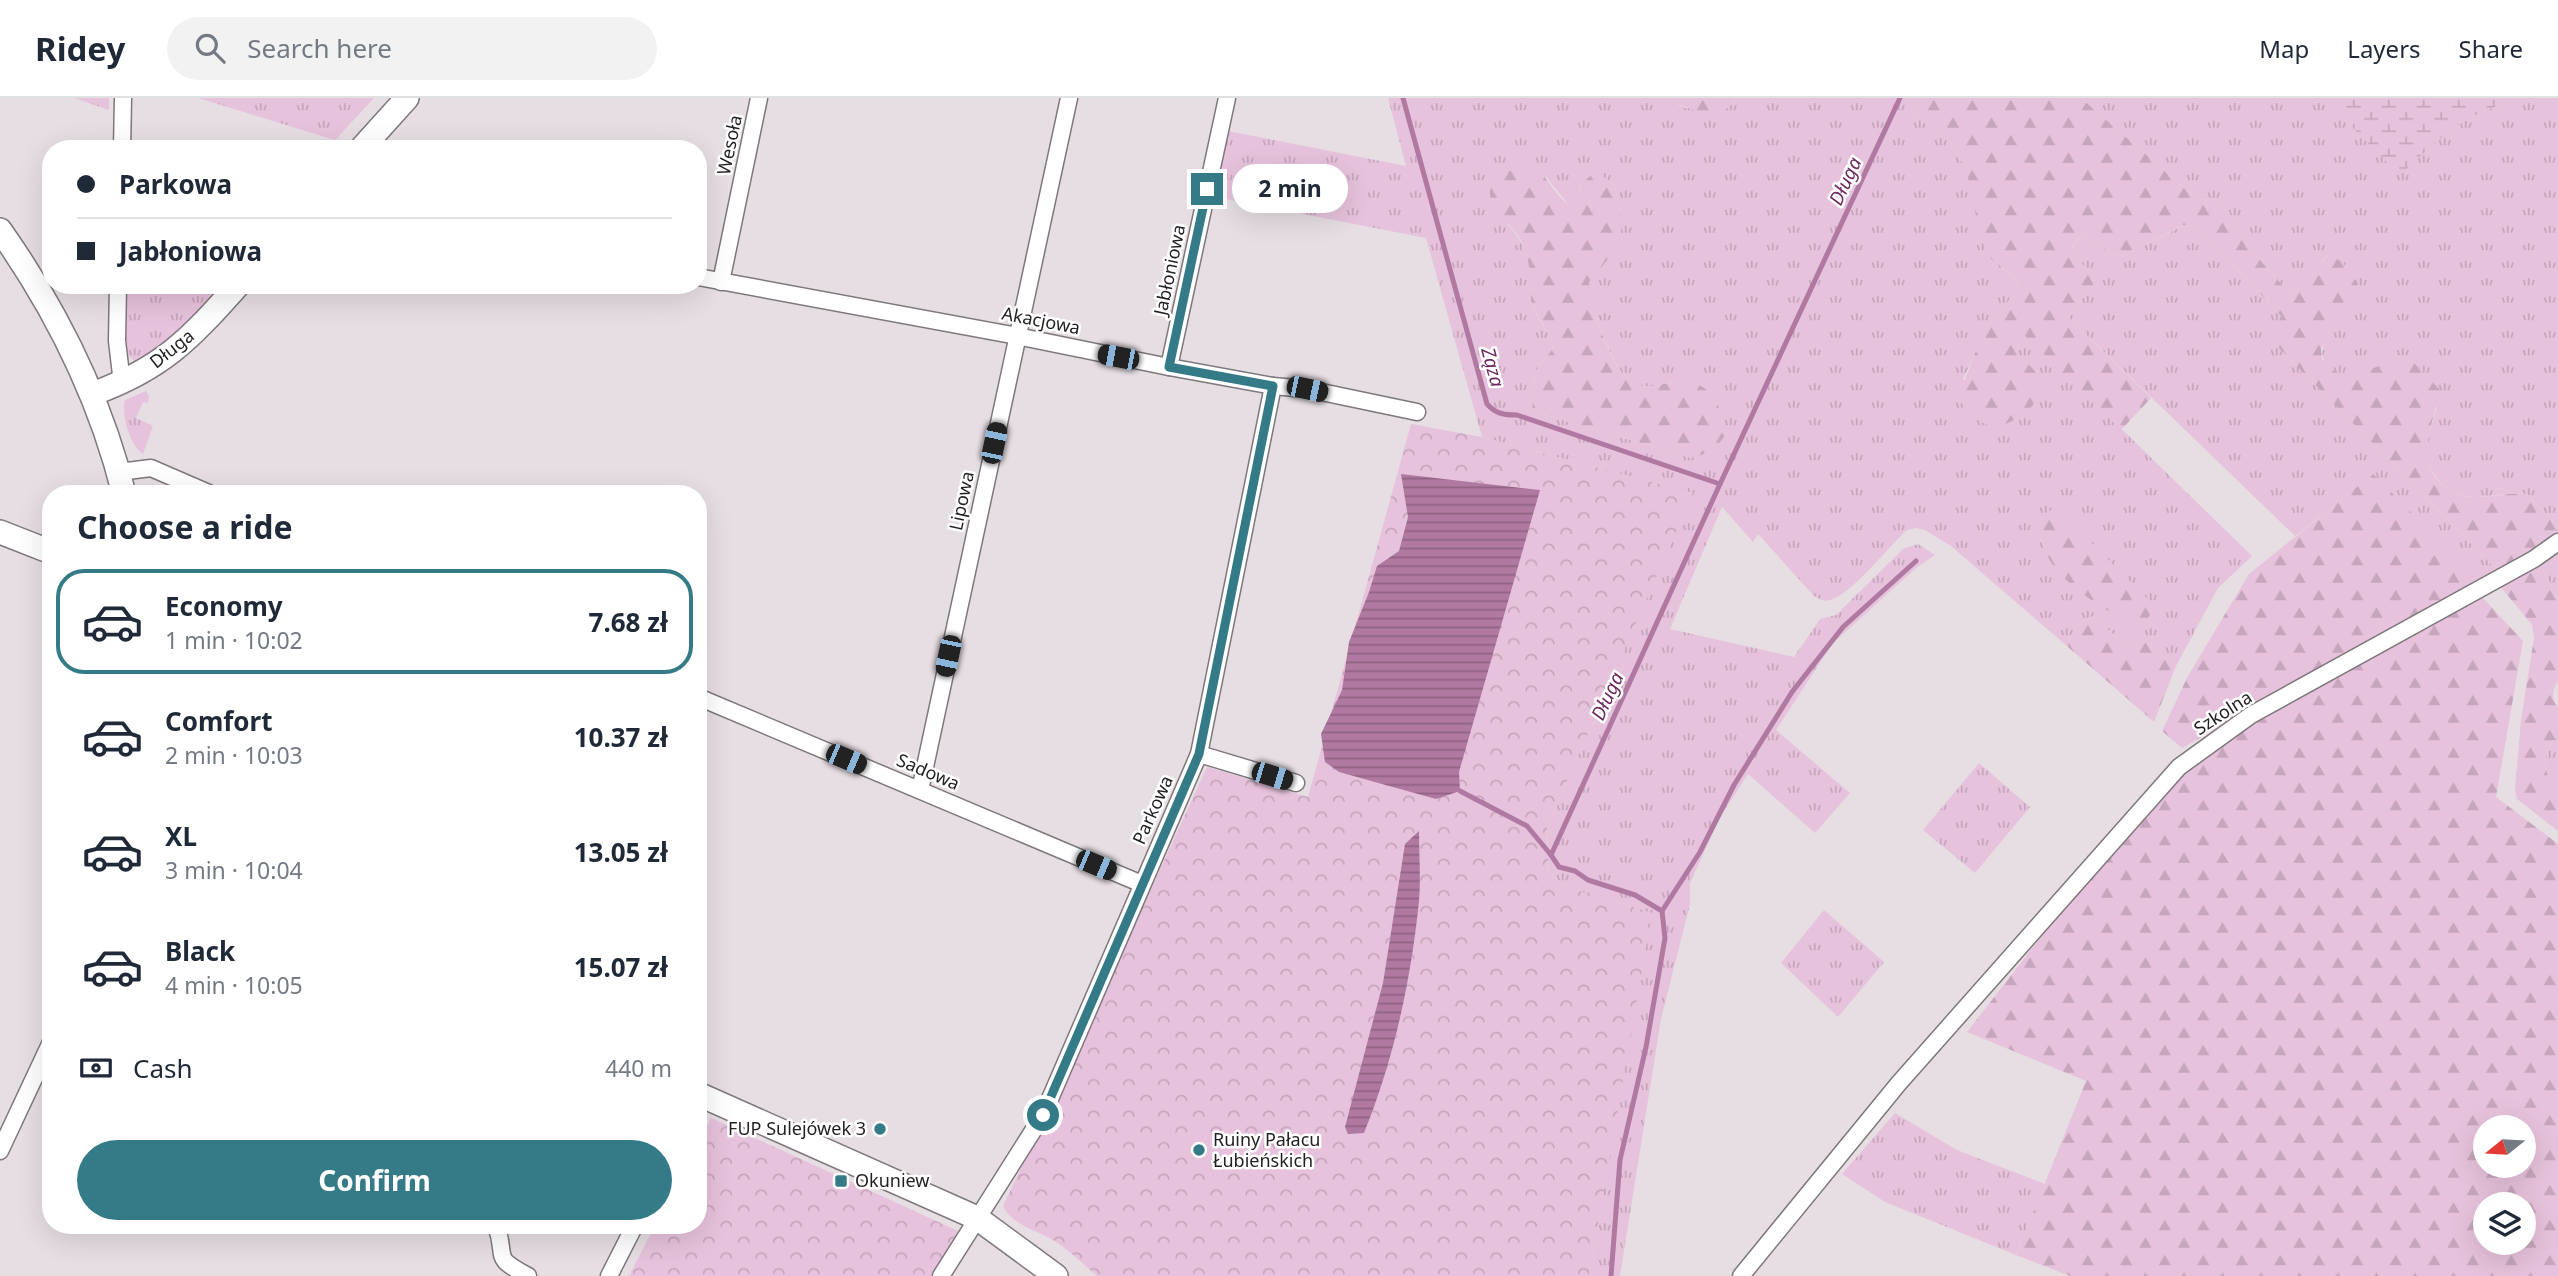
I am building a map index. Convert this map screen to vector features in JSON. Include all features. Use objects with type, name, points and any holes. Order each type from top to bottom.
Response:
[{"type":"main road","points":[[369,140],[407,98]]},
{"type":"main road","points":[[0,230],[42,293]]},
{"type":"main road","points":[[43,294],[92,394],[121,483]]},
{"type":"main road","name":"Długa","points":[[92,394],[122,383],[178,349],[230,294]]},
{"type":"main road","points":[[0,532],[42,548]]},
{"type":"main road","points":[[707,1100],[977,1218],[1056,1276]]},
{"type":"street","points":[[121,140],[123,98]]},
{"type":"street","name":"Wesoła","points":[[721,282],[760,98]]},
{"type":"street","name":"Lipowa","points":[[920,790],[1069,98]]},
{"type":"street","name":"Jabłoniowa","points":[[1169,367],[1227,98]]},
{"type":"street","name":"Akacjowa","points":[[707,279],[1169,367],[1273,386],[1307,389],[1417,412]]},
{"type":"street","points":[[118,294],[117,341],[122,383]]},
{"type":"street","name":"Parkowa","points":[[941,1276],[1043,1115],[1199,754],[1273,386]]},
{"type":"street","points":[[121,483],[151,468],[190,485]]},
{"type":"street","name":"Szkolna","points":[[1741,1276],[1899,1083],[2179,767],[2251,715],[2523,565],[2558,542]]},
{"type":"street","name":"Sadowa","points":[[707,701],[1142,884]]},
{"type":"street","points":[[1199,754],[1296,783]]},
{"type":"street","points":[[0,1151],[42,1061]]},
{"type":"street","points":[[499,1234],[501,1257],[505,1264],[528,1276]]},
{"type":"street","points":[[609,1276],[630,1234]]},
{"type":"green space","points":[[74,98],[109,98],[109,110]]},
{"type":"green space","points":[[198,98],[374,98],[335,140]]},
{"type":"green space","points":[[1388,98],[1666,98],[1685,108],[1734,102],[1736,98],[1922,98],[1914,115],[1951,143],[1966,168],[2001,267],[2017,279],[2018,289],[1989,325],[1963,379],[2007,423],[2028,409],[2041,381],[2016,353],[2024,334],[2252,556],[2218,588],[2176,666],[2145,642],[2124,644],[2093,616],[2076,628],[2068,647],[1951,546],[1925,530],[1915,528],[1907,530],[1839,596],[1822,600],[1814,596],[1758,534],[1753,542],[1722,507],[1670,629],[1794,657],[1820,619],[1836,615],[1903,549],[1918,544],[1935,555],[1916,568],[1832,644],[1776,730],[1850,793],[1815,833],[1748,774],[1719,819],[1690,883],[1690,904],[1661,1019],[1620,1276],[1589,1276],[1651,913],[1563,886],[1549,872],[1547,827],[1692,493],[1482,437],[1426,238],[1216,197],[1228,131],[1406,166]],"holes":[[[1546,177],[1568,204],[1576,198],[1581,186],[1610,181],[1615,186],[1621,229],[1615,248],[1588,282],[1593,306],[1604,338],[1626,377],[1643,387],[1671,382],[1691,458],[1532,411],[1535,372],[1554,347],[1532,305],[1530,271],[1524,249],[1507,224]],[[2040,538],[2117,616],[2093,601],[2062,574]]]},
{"type":"green space","points":[[1666,98],[1736,98],[1730,106],[1713,113],[1693,110]]},
{"type":"green space","points":[[1922,98],[2081,98],[2197,199],[2219,200],[2226,206],[2243,241],[2284,287],[2294,294],[2330,254],[2346,266],[2354,278],[2356,289],[2354,300],[2347,312],[2321,349],[2322,359],[2343,379],[2390,362],[2414,363],[2440,390],[2428,439],[2427,452],[2433,474],[2449,489],[2468,496],[2527,494],[2558,527],[2558,532],[2542,546],[2499,572],[2276,345],[2282,317],[2198,227],[2183,225],[2124,256],[2114,255],[2083,236],[2072,247],[2074,256],[2091,273],[2093,285],[2068,317],[2151,398],[2121,430],[2024,335],[2016,353],[2039,377],[2042,388],[2039,396],[2027,411],[2010,422],[1995,426],[1978,420],[1958,397],[1981,338],[2018,289],[2017,279],[1990,258],[1981,239],[1966,168],[1951,143],[1914,115]]},
{"type":"green space","points":[[2081,98],[2323,98],[2400,174],[2438,140],[2477,115],[2515,98],[2558,98],[2558,527],[2527,494],[2469,497],[2445,486],[2433,473],[2427,456],[2428,437],[2437,407],[2362,374],[2343,379],[2328,366],[2322,352],[2327,339],[2330,254],[2294,294],[2284,287],[2243,241],[2226,206],[2219,200],[2197,199]]},
{"type":"green space","points":[[2323,98],[2515,98],[2463,122],[2400,175]]},
{"type":"green space","points":[[1522,165],[1544,177],[1568,204],[1591,175],[1597,173],[1615,186],[1621,219],[1620,239],[1610,257],[1589,282],[1598,323],[1612,356],[1629,380],[1638,385],[1650,386],[1682,381],[1693,383],[1701,386],[1715,399],[1728,430],[1721,441],[1704,454],[1691,458],[1532,411],[1535,372],[1554,347],[1532,305],[1530,272],[1522,242],[1499,214],[1490,194],[1491,187],[1497,180]]},
{"type":"green space","points":[[2184,225],[2198,227],[2282,317],[2276,345],[2499,572],[2481,582],[2373,475],[2295,536],[2068,317],[2093,285],[2091,274],[2072,252],[2072,247],[2083,236],[2114,255],[2124,256]]},
{"type":"green space","points":[[125,294],[216,294],[170,339],[146,356],[134,361],[126,353]]},
{"type":"green space","points":[[146,391],[149,396],[148,403],[143,402],[136,418],[153,426],[143,454],[131,437],[124,407],[125,400]]},
{"type":"green space","points":[[1411,424],[1482,437],[1693,493],[1547,827],[1549,872],[1563,886],[1652,913],[1589,1276],[1097,1276],[1059,1244],[1012,1218],[1003,1206],[1207,767],[1308,797]]},
{"type":"green space","points":[[2373,474],[2481,582],[2182,748],[2162,731],[2188,676],[2249,574]]},
{"type":"green space","points":[[2057,509],[2155,606],[2147,620],[2138,627],[2087,597],[2056,569],[2045,553],[2040,535],[2042,516]]},
{"type":"green space","points":[[2558,552],[2558,598],[2540,564]]},
{"type":"green space","points":[[2540,564],[2558,598],[2558,682],[2553,694],[2558,707],[2558,743],[2553,740],[2544,762],[2548,777],[2558,785],[2558,831],[2517,799],[2515,790],[2521,720],[2534,638],[2532,625],[2500,586]]},
{"type":"green space","points":[[2482,597],[2523,641],[2496,797],[2558,844],[2558,1276],[2070,1276],[2016,1255],[2086,1081],[1967,1032],[2041,937],[2152,804],[2205,754],[2255,718]]},
{"type":"green space","points":[[2093,616],[2124,644],[2145,642],[2176,666],[2154,722],[2068,647],[2076,628]]},
{"type":"green space","points":[[2553,740],[2558,743],[2558,785],[2547,777],[2544,762]]},
{"type":"green space","points":[[1979,763],[2030,807],[1975,873],[1923,830]]},
{"type":"green space","points":[[1824,910],[1884,962],[1838,1017],[1781,963]]},
{"type":"green space","points":[[1895,1113],[1957,1150],[2045,1184],[2016,1255],[1885,1202],[1842,1174]]},
{"type":"green space","points":[[711,1118],[958,1231],[931,1276],[629,1276],[650,1234],[707,1234],[707,1126]]},
{"type":"shaded area","points":[[1401,474],[1540,490],[1459,772],[1460,791],[1436,799],[1339,772],[1325,762],[1321,734],[1342,690],[1349,642],[1377,566],[1399,551],[1408,517]]},
{"type":"shaded area","points":[[1419,831],[1419,901],[1400,1019],[1384,1077],[1364,1133],[1348,1134],[1345,1127],[1383,983],[1405,844]]},
{"type":"waterway","name":"Ząza","points":[[1403,98],[1487,404],[1500,413],[1517,415],[1720,484]]},
{"type":"waterway","name":"Długa","points":[[1611,1276],[1620,1160],[1646,1047],[1665,938],[1662,911],[1635,895],[1588,880],[1575,871],[1559,867],[1551,855],[1900,98]]},
{"type":"waterway","points":[[1662,911],[1700,852],[1734,785],[1792,692],[1843,627],[1916,561]]},
{"type":"waterway","points":[[1460,791],[1527,826],[1551,855]]},
{"type":"place","name":"FUP Sulejówek 3","points":[[880,1129]]},
{"type":"place","name":"Ruiny Pałacu Łubieńskich","points":[[1199,1150]]},
{"type":"place","name":"Okuniew","points":[[841,1181]]},
{"type":"route","points":[[1043,1115],[1199,754],[1273,386],[1169,367],[1207,189]]}]
